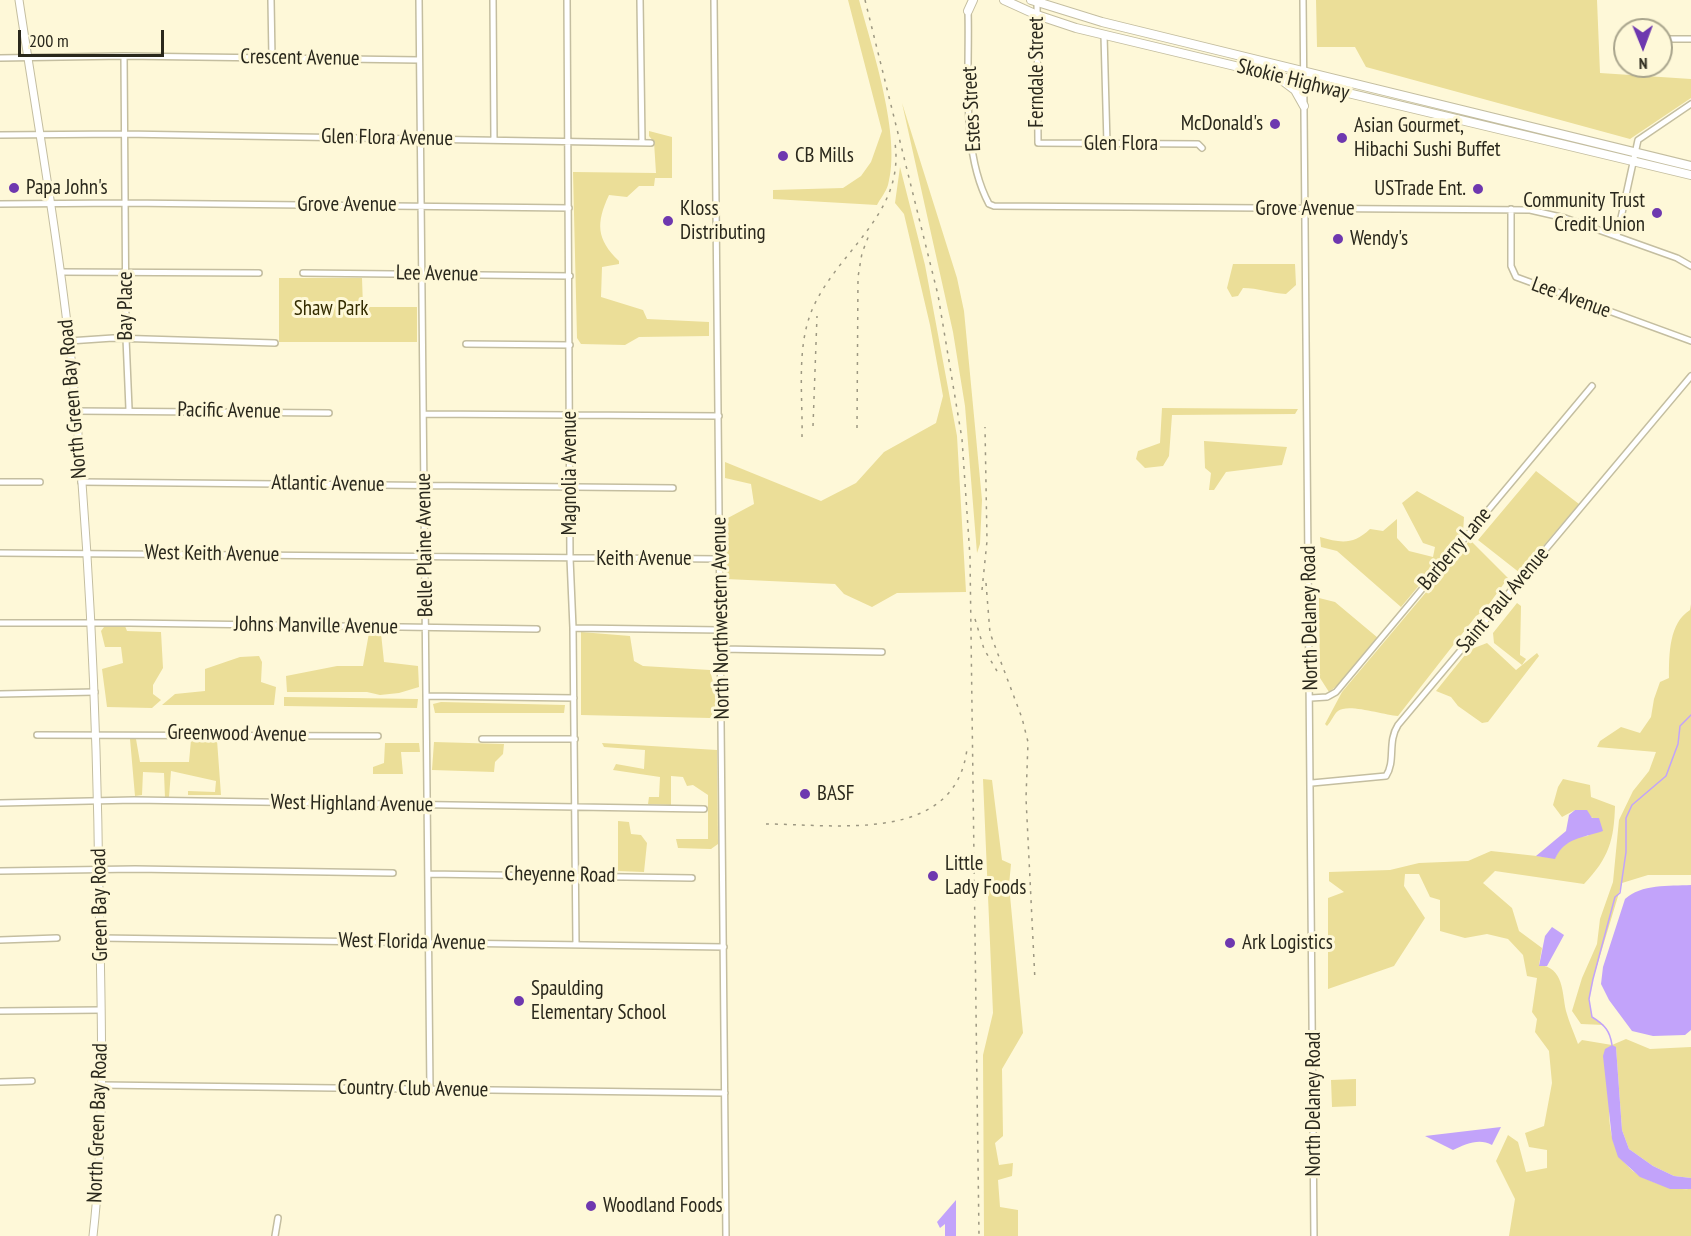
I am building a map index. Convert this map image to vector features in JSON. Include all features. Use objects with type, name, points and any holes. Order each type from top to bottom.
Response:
[{"type":"highway","points":[[968,11],[973,0]]},
{"type":"highway","name":"Skokie Highway","points":[[1004,0],[1037,15],[1104,35],[1691,175]]},
{"type":"highway","name":"Skokie Highway","points":[[1035,1],[1102,22],[1691,166]]},
{"type":"highway","points":[[1275,76],[1295,90],[1304,106]]},
{"type":"main road","name":"North Green Bay Road","points":[[19,0],[60,272],[76,411],[95,692],[98,801]]},
{"type":"main road","name":"Green Bay Road","points":[[98,801],[101,1010]]},
{"type":"main road","name":"North Green Bay Road","points":[[93,1236],[98,1185],[101,1010]]},
{"type":"street","points":[[272,0],[272,58]]},
{"type":"street","name":"Belle Plaine Avenue","points":[[419,0],[430,1089]]},
{"type":"street","points":[[493,0],[494,140]]},
{"type":"street","name":"Magnolia Avenue","points":[[567,0],[570,558],[575,739],[576,945]]},
{"type":"street","points":[[640,0],[642,142]]},
{"type":"street","name":"North Northwestern Avenue","points":[[714,0],[722,630],[726,1236]]},
{"type":"street","name":"North Delaney Road","points":[[1304,0],[1314,1236]]},
{"type":"street","name":"Ferndale Street","points":[[1035,1],[1038,143]]},
{"type":"street","name":"Estes Street","points":[[968,11],[970,141],[981,188],[989,204]]},
{"type":"street","points":[[1104,35],[1107,144]]},
{"type":"street","points":[[1673,39],[1691,39]]},
{"type":"street","name":"Crescent Avenue","points":[[0,58],[124,56],[419,60]]},
{"type":"street","points":[[124,56],[124,134]]},
{"type":"street","points":[[1691,104],[1638,140],[1617,236],[1677,258],[1691,266]]},
{"type":"street","name":"Glen Flora Avenue","points":[[0,135],[124,134],[651,142]]},
{"type":"street","name":"Bay Place","points":[[124,134],[129,409]]},
{"type":"street","name":"Glen Flora","points":[[1038,143],[1198,144],[1202,148]]},
{"type":"street","name":"Grove Avenue","points":[[0,204],[125,202],[569,208]]},
{"type":"street","name":"Grove Avenue","points":[[989,204],[1306,210],[1511,209],[1555,215],[1617,236]]},
{"type":"street","name":"Lee Avenue","points":[[1511,209],[1511,266],[1516,277],[1691,341]]},
{"type":"street","points":[[60,272],[260,273]]},
{"type":"street","name":"Lee Avenue","points":[[303,273],[570,276]]},
{"type":"street","points":[[69,341],[126,338],[275,343]]},
{"type":"street","points":[[466,344],[570,345]]},
{"type":"street","name":"Saint Paul Avenue","points":[[1312,783],[1386,776],[1390,769],[1391,738],[1398,725],[1691,376]]},
{"type":"street","name":"Barberry Lane","points":[[1311,698],[1327,697],[1336,692],[1592,386]]},
{"type":"street","name":"Pacific Avenue","points":[[76,411],[129,409],[329,413]]},
{"type":"street","points":[[424,414],[719,416]]},
{"type":"street","points":[[0,482],[40,482]]},
{"type":"street","name":"Atlantic Avenue","points":[[81,482],[673,488]]},
{"type":"street","name":"West Keith Avenue","points":[[0,553],[423,556]]},
{"type":"street","name":"Keith Avenue","points":[[423,556],[721,559]]},
{"type":"street","name":"Johns Manville Avenue","points":[[0,623],[130,622],[537,629]]},
{"type":"street","points":[[573,628],[722,630]]},
{"type":"street","points":[[722,649],[882,652]]},
{"type":"street","points":[[0,694],[95,692]]},
{"type":"street","points":[[427,696],[574,698]]},
{"type":"street","name":"Greenwood Avenue","points":[[37,735],[378,736]]},
{"type":"street","points":[[482,739],[575,739]]},
{"type":"street","name":"West Highland Avenue","points":[[0,803],[98,801],[704,809]]},
{"type":"street","points":[[0,871],[135,869],[393,873]]},
{"type":"street","name":"Cheyenne Road","points":[[428,874],[692,878]]},
{"type":"street","points":[[0,940],[57,938]]},
{"type":"street","name":"West Florida Avenue","points":[[100,938],[724,947]]},
{"type":"street","points":[[0,1011],[101,1010]]},
{"type":"street","points":[[0,1082],[32,1081]]},
{"type":"street","name":"Country Club Avenue","points":[[101,1085],[725,1093]]},
{"type":"street","points":[[275,1236],[278,1218]]},
{"type":"green space","points":[[848,0],[859,0],[884,92],[891,143],[891,165],[887,188],[877,205],[773,199],[773,190],[843,188],[861,176],[871,162],[882,131]]},
{"type":"green space","points":[[1316,0],[1597,0],[1600,73],[1613,74],[1613,78],[1691,79],[1691,98],[1630,139],[1366,67],[1355,47],[1317,47]]},
{"type":"green space","points":[[902,103],[957,278],[964,311],[982,500],[980,544],[977,553],[965,406],[953,332]]},
{"type":"green space","points":[[649,131],[672,137],[672,178],[655,178],[654,186],[639,186],[627,197],[609,195],[602,214],[600,230],[602,238],[619,264],[602,267],[601,297],[643,310],[647,319],[709,322],[709,336],[639,337],[625,345],[581,344],[577,338],[573,172],[656,173],[654,142],[649,136]]},
{"type":"green space","points":[[900,167],[925,265],[957,436],[966,592],[897,593],[872,607],[844,594],[835,584],[726,579],[726,519],[754,504],[751,484],[725,478],[725,462],[821,501],[856,483],[884,452],[936,423],[943,396],[930,325],[904,214],[895,203]]},
{"type":"green space","points":[[1233,264],[1295,264],[1296,285],[1286,294],[1243,288],[1238,296],[1232,297],[1227,288]]},
{"type":"green space","name":"Shaw Park","points":[[279,278],[362,278],[363,307],[417,307],[417,342],[279,342]]},
{"type":"green space","points":[[1162,408],[1298,409],[1295,414],[1172,415],[1169,456],[1163,466],[1145,468],[1136,459],[1138,451],[1160,443]]},
{"type":"green space","points":[[1204,441],[1287,447],[1282,465],[1226,472],[1214,490],[1209,490],[1211,473],[1205,468]]},
{"type":"green space","points":[[1536,471],[1579,504],[1520,573],[1478,540]]},
{"type":"green space","points":[[1417,491],[1464,517],[1463,533],[1401,607],[1337,551],[1321,547],[1320,537],[1334,541],[1352,540],[1370,529],[1383,531],[1397,519],[1397,538],[1409,551],[1433,557],[1435,547],[1423,543],[1402,503]]},
{"type":"green space","points":[[1470,540],[1508,578],[1484,611],[1476,616],[1398,716],[1349,708],[1338,711],[1327,726],[1325,724],[1342,692]]},
{"type":"green space","points":[[1319,598],[1335,602],[1378,638],[1339,684],[1329,692],[1320,678]]},
{"type":"green space","points":[[1517,603],[1521,606],[1520,655],[1526,659],[1522,665],[1494,643],[1493,633]]},
{"type":"green space","points":[[1691,604],[1691,875],[1648,875],[1622,883],[1589,999],[1592,1017],[1604,1025],[1581,1024],[1572,1011],[1582,978],[1597,944],[1600,919],[1613,882],[1619,820],[1633,791],[1649,771],[1656,752],[1597,747],[1600,741],[1621,727],[1640,733],[1651,717],[1660,682],[1669,678],[1670,649],[1674,631],[1683,616],[1690,610]]},
{"type":"green space","points":[[125,626],[127,631],[161,632],[163,668],[153,685],[153,694],[161,700],[152,708],[107,707],[102,669],[123,663],[121,647],[105,647],[101,631],[104,627]]},
{"type":"green space","points":[[581,632],[630,636],[634,661],[643,666],[710,670],[716,701],[710,718],[581,715]]},
{"type":"green space","points":[[369,633],[381,633],[384,662],[418,666],[419,687],[399,693],[380,695],[367,692],[287,692],[286,676],[337,666],[363,666]]},
{"type":"green space","points":[[1487,643],[1516,670],[1537,653],[1539,656],[1488,722],[1482,723],[1458,706],[1451,697],[1436,691],[1469,650]]},
{"type":"green space","points":[[259,656],[262,662],[261,682],[276,687],[274,705],[162,705],[175,694],[205,691],[205,669],[240,657]]},
{"type":"green space","points":[[284,697],[418,699],[417,708],[284,706]]},
{"type":"green space","points":[[441,702],[565,705],[564,713],[435,713],[433,704]]},
{"type":"green space","points":[[130,739],[136,739],[140,762],[189,762],[191,740],[217,740],[221,795],[188,795],[188,791],[215,792],[216,781],[171,771],[169,797],[165,798],[164,773],[143,772],[142,795],[135,796]]},
{"type":"green space","points":[[434,742],[504,744],[503,754],[495,762],[494,772],[432,770]]},
{"type":"green space","points":[[385,743],[419,743],[420,752],[401,752],[403,774],[373,774],[373,767],[384,763]]},
{"type":"green space","points":[[602,743],[717,750],[718,844],[711,849],[678,848],[676,839],[708,839],[708,795],[693,785],[687,786],[683,777],[671,776],[671,805],[648,804],[649,797],[659,797],[660,777],[613,770],[616,764],[644,769],[645,750],[604,747]]},
{"type":"green space","points":[[983,779],[992,780],[1002,860],[1011,864],[1009,885],[1023,1033],[1002,1069],[1003,1136],[995,1143],[999,1165],[1013,1163],[1012,1176],[998,1180],[1000,1207],[1018,1210],[1018,1236],[984,1236],[983,1055],[993,1013]]},
{"type":"green space","points":[[1563,779],[1590,785],[1591,797],[1615,806],[1609,848],[1599,866],[1584,884],[1495,871],[1483,883],[1512,908],[1519,931],[1542,948],[1539,965],[1553,970],[1560,982],[1567,1015],[1578,1044],[1582,1040],[1612,1045],[1626,1039],[1650,1049],[1691,1047],[1691,1178],[1674,1176],[1653,1166],[1629,1149],[1622,1130],[1616,1047],[1609,1105],[1613,1142],[1621,1158],[1633,1171],[1651,1181],[1675,1188],[1691,1189],[1691,1236],[1509,1236],[1515,1199],[1496,1161],[1508,1135],[1518,1142],[1526,1172],[1547,1168],[1547,1150],[1529,1147],[1525,1133],[1544,1126],[1552,1083],[1549,1051],[1535,1032],[1537,1019],[1532,1012],[1537,978],[1527,976],[1523,955],[1508,939],[1487,934],[1465,938],[1440,931],[1440,900],[1430,897],[1419,874],[1405,874],[1404,886],[1425,918],[1394,966],[1328,989],[1328,898],[1344,892],[1329,881],[1329,872],[1390,870],[1419,863],[1468,861],[1491,851],[1555,858],[1568,842],[1588,836],[1599,818],[1593,818],[1575,810],[1562,817],[1553,805]]},
{"type":"green space","points":[[618,821],[629,822],[631,834],[641,835],[647,843],[644,872],[618,871]]},
{"type":"green space","points":[[1356,1079],[1356,1106],[1332,1107],[1331,1080]]},
{"type":"shaded area","points":[[1575,810],[1587,810],[1592,818],[1599,818],[1603,831],[1569,842],[1555,859],[1536,856],[1566,831],[1569,815]]},
{"type":"shaded area","points":[[1691,885],[1691,1030],[1685,1035],[1653,1036],[1632,1031],[1609,1000],[1601,984],[1603,967],[1625,899],[1647,888]]},
{"type":"shaded area","points":[[1552,927],[1564,935],[1547,966],[1539,966],[1545,936]]},
{"type":"shaded area","points":[[1612,1045],[1616,1047],[1622,1130],[1629,1149],[1653,1166],[1674,1176],[1691,1178],[1691,1189],[1670,1189],[1640,1177],[1618,1157],[1612,1139],[1603,1056],[1605,1049]]},
{"type":"shaded area","points":[[1501,1127],[1492,1145],[1477,1142],[1453,1150],[1425,1136]]},
{"type":"shaded area","points":[[956,1200],[956,1236],[945,1236],[945,1224],[940,1228],[937,1222]]},
{"type":"waterway","points":[[1612,1045],[1606,1029],[1592,1017],[1589,999],[1615,897],[1620,893],[1626,852],[1626,818],[1632,805],[1666,776],[1678,744],[1680,726],[1691,715]]},
{"type":"railway","points":[[865,0],[938,295],[962,439],[970,557],[979,1236]]},
{"type":"railway","points":[[802,437],[801,373],[807,325],[823,289],[880,212],[890,191],[895,168],[895,143]]},
{"type":"railway","points":[[857,428],[858,277],[862,253],[869,235]]},
{"type":"railway","points":[[813,426],[817,316]]},
{"type":"railway","points":[[982,590],[987,541],[985,427]]},
{"type":"railway","points":[[986,583],[990,633],[1022,718],[1028,742],[1026,798],[1035,981]]},
{"type":"railway","points":[[975,619],[984,649],[997,671]]},
{"type":"railway","points":[[766,824],[857,826],[916,815],[940,801],[958,780],[967,749]]},
{"type":"place","name":"McDonald's","points":[[1275,124]]},
{"type":"place","name":"Asian Gourmet, Hibachi Sushi Buffet","points":[[1342,138]]},
{"type":"place","name":"CB Mills","points":[[783,156]]},
{"type":"place","name":"Papa John's","points":[[14,188]]},
{"type":"place","name":"USTrade Ent.","points":[[1478,189]]},
{"type":"place","name":"Community Trust Credit Union","points":[[1657,213]]},
{"type":"place","name":"Kloss Distributing","points":[[668,221]]},
{"type":"place","name":"Wendy's","points":[[1338,239]]},
{"type":"place","name":"BASF","points":[[805,794]]},
{"type":"place","name":"Little Lady Foods","points":[[933,876]]},
{"type":"place","name":"Ark Logistics","points":[[1230,943]]},
{"type":"place","name":"Spaulding Elementary School","points":[[519,1001]]},
{"type":"place","name":"Woodland Foods","points":[[591,1206]]}]
